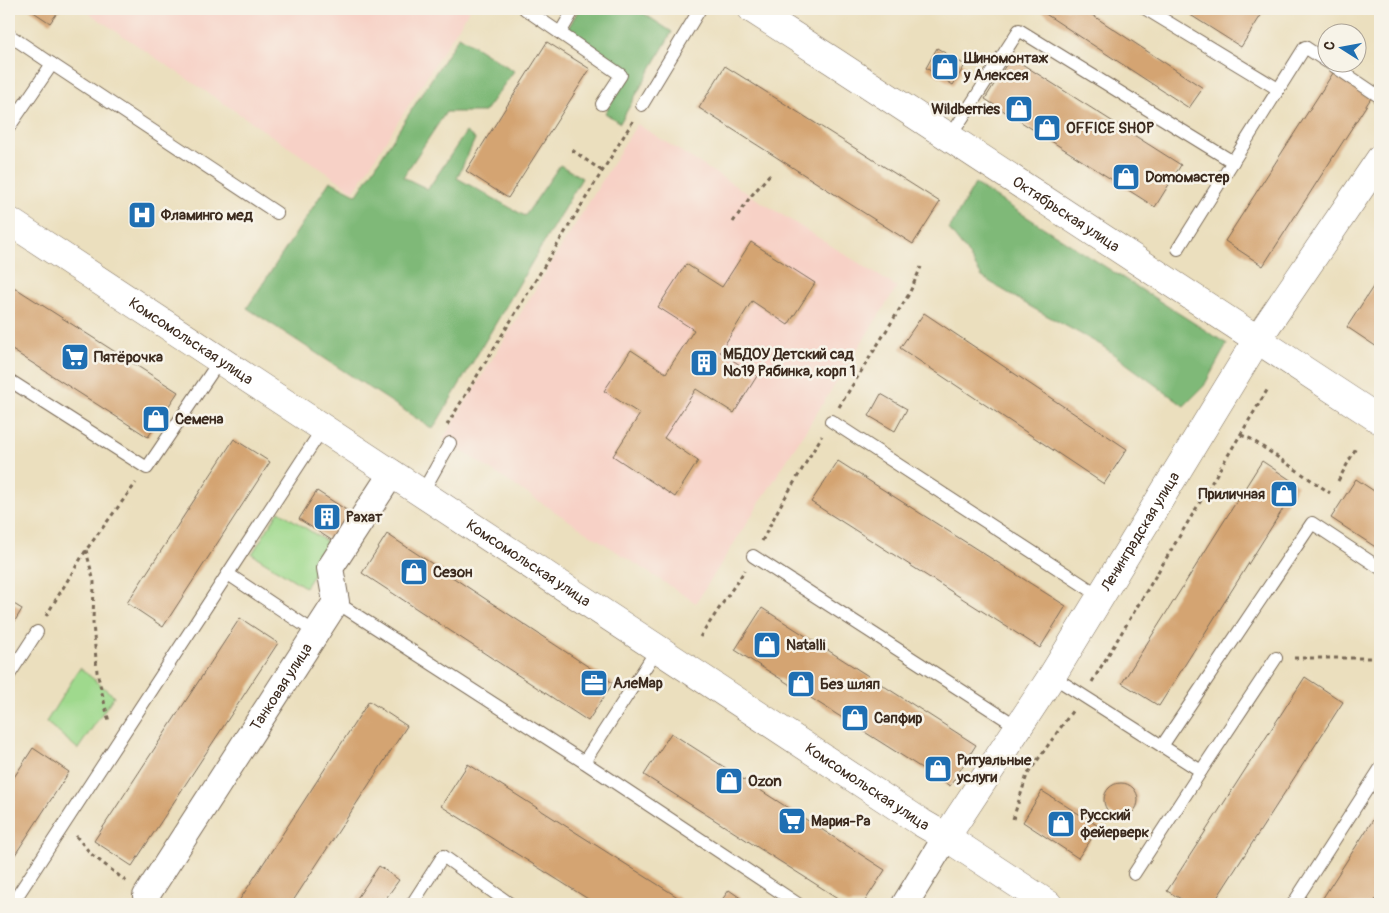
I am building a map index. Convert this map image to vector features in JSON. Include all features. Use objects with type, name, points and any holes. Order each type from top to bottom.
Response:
[{"type":"main road","name":"Октябрьская улица","points":[[752,9],[1380,420]]},
{"type":"main road","name":"Ленинградская улица","points":[[946,837],[1052,676],[1257,340],[1380,160]]},
{"type":"main road","name":"Комсомольская улица","points":[[9,221],[922,823],[1048,904]]},
{"type":"street","points":[[336,602],[330,568],[392,473]]},
{"type":"street","name":"Танковая улица","points":[[146,896],[336,602]]},
{"type":"street","name":"Ленинградская улица","points":[[905,904],[946,837]]},
{"type":"lane","points":[[525,9],[621,75],[602,104]]},
{"type":"lane","points":[[560,33],[574,9]]},
{"type":"lane","points":[[642,105],[700,9]]},
{"type":"lane","points":[[1146,9],[1278,89]]},
{"type":"lane","points":[[950,137],[1019,30],[1233,162]]},
{"type":"lane","points":[[9,35],[278,213]]},
{"type":"lane","points":[[1178,249],[1305,47],[1316,54]]},
{"type":"lane","points":[[9,127],[52,64]]},
{"type":"lane","points":[[1342,72],[1380,97]]},
{"type":"lane","points":[[9,380],[147,468],[220,360]]},
{"type":"lane","points":[[831,421],[1100,596]]},
{"type":"lane","points":[[12,904],[323,428]]},
{"type":"lane","points":[[422,492],[450,443]]},
{"type":"lane","points":[[1162,746],[1312,524],[1380,568]]},
{"type":"lane","points":[[754,556],[1018,727]]},
{"type":"lane","points":[[228,574],[316,633]]},
{"type":"lane","points":[[336,602],[584,762],[798,904]]},
{"type":"lane","points":[[9,675],[36,632]]},
{"type":"lane","points":[[584,762],[658,648]]},
{"type":"lane","points":[[1134,874],[1276,658]]},
{"type":"lane","points":[[1052,676],[1201,771]]},
{"type":"lane","points":[[1293,904],[1380,769]]},
{"type":"lane","points":[[412,904],[443,856],[510,904]]},
{"type":"path","points":[[446,427],[642,105]]},
{"type":"path","points":[[572,150],[602,172]]},
{"type":"path","points":[[733,222],[751,196],[771,173]]},
{"type":"path","points":[[700,637],[754,556],[780,506],[909,294],[921,267]]},
{"type":"path","points":[[1013,819],[1027,775],[1083,697],[1270,387]]},
{"type":"path","points":[[1241,434],[1330,493]]},
{"type":"path","points":[[1338,481],[1358,446]]},
{"type":"path","points":[[36,632],[82,560],[86,550],[147,468]]},
{"type":"path","points":[[86,550],[94,582],[93,623],[97,672],[115,748]]},
{"type":"path","points":[[1276,658],[1380,658]]},
{"type":"path","points":[[65,822],[91,854],[146,896]]},
{"type":"shaded area","points":[[83,9],[470,9],[354,191]]},
{"type":"shaded area","points":[[637,124],[897,287],[696,603],[443,439]]},
{"type":"green space","points":[[579,9],[637,9],[672,32],[620,123],[605,113],[629,71],[566,32]]},
{"type":"green space","points":[[459,36],[514,71],[484,112],[446,112],[403,177],[428,189],[466,132],[475,139],[457,178],[525,216],[560,165],[582,178],[433,429],[247,308],[330,181],[357,195]]},
{"type":"green space","points":[[975,184],[1227,344],[1204,386],[1184,406],[1101,345],[1031,307],[982,277],[966,251],[949,229]]},
{"type":"green space","points":[[279,511],[332,545],[305,587],[252,554]]},
{"type":"green space","points":[[80,668],[114,696],[78,749],[46,722]]},
{"type":"building","points":[[29,9],[60,9],[50,23]]},
{"type":"building","points":[[1038,9],[1083,9],[1203,88],[1189,108]]},
{"type":"building","points":[[1181,9],[1265,9],[1241,47]]},
{"type":"building","points":[[547,42],[590,69],[508,198],[466,171]]},
{"type":"building","name":"Шиномонтаж у Алексея","points":[[937,48],[965,65],[953,85],[926,68]]},
{"type":"building","points":[[1011,57],[1181,165],[1155,207],[985,99]]},
{"type":"building","points":[[725,66],[940,202],[913,244],[699,108]]},
{"type":"building","points":[[1334,72],[1338,72],[1373,95],[1263,266],[1225,241]]},
{"type":"building","name":"МБДОУ Детский сад №19 Рябинка, корп 1","points":[[751,242],[815,283],[788,325],[752,301],[720,352],[757,376],[734,413],[696,389],[664,438],[698,461],[675,497],[613,456],[640,414],[604,391],[631,350],[666,373],[694,330],[658,307],[686,264],[722,287]]},
{"type":"building","points":[[1380,276],[1380,349],[1347,327]]},
{"type":"building","points":[[9,284],[178,392],[148,437],[9,348]]},
{"type":"building","points":[[924,313],[1127,449],[1104,484],[900,348]]},
{"type":"building","points":[[881,394],[907,409],[895,431],[869,416]]},
{"type":"building","points":[[234,439],[270,462],[163,627],[127,603]]},
{"type":"building","points":[[838,461],[1066,606],[1040,648],[811,502]]},
{"type":"building","points":[[1262,461],[1298,485],[1159,706],[1122,683]]},
{"type":"building","points":[[1356,479],[1380,495],[1380,550],[1331,518]]},
{"type":"building","name":"Рахат","points":[[317,491],[354,515],[336,543],[299,519]]},
{"type":"building","points":[[387,534],[613,683],[588,721],[362,573]]},
{"type":"building","points":[[9,601],[22,609],[9,631]]},
{"type":"building","points":[[762,608],[976,745],[950,786],[735,650]]},
{"type":"building","points":[[240,618],[278,643],[132,866],[94,841]]},
{"type":"building","points":[[1305,677],[1343,702],[1213,904],[1190,904],[1167,891]]},
{"type":"building","points":[[369,701],[407,726],[291,904],[237,904]]},
{"type":"building","points":[[671,733],[885,870],[863,904],[847,904],[644,775]]},
{"type":"building","points":[[33,748],[69,772],[9,864],[9,785]]},
{"type":"building","points":[[468,764],[687,903],[596,904],[441,806]]},
{"type":"building","points":[[1121,783],[1128,784],[1133,788],[1137,793],[1137,807],[1133,812],[1128,816],[1121,817],[1114,816],[1109,812],[1105,807],[1104,800],[1105,793],[1109,788],[1114,784]]},
{"type":"building","name":"Русский фейерверк","points":[[1042,791],[1100,827],[1078,858],[1023,822]]},
{"type":"building","points":[[1380,809],[1380,893],[1373,904],[1319,904]]},
{"type":"building","points":[[379,866],[399,880],[382,904],[353,904]]},
{"type":"building","points":[[729,890],[749,904],[719,904]]},
{"type":"place","name":"Шиномонтаж у Алексея","points":[[945,67]]},
{"type":"place","name":"Wildberries","points":[[1019,109]]},
{"type":"place","name":"OFFICE SHOP","points":[[1047,128]]},
{"type":"place","name":"Domoмастер","points":[[1126,177]]},
{"type":"place","name":"Фламинго мед","points":[[142,215]]},
{"type":"place","name":"Пятёрочка","points":[[75,357]]},
{"type":"place","name":"МБДОУ Детский сад №19 Рябинка, корп 1","points":[[704,363]]},
{"type":"place","name":"Семена","points":[[156,419]]},
{"type":"place","name":"Приличная","points":[[1284,494]]},
{"type":"place","name":"Рахат","points":[[327,517]]},
{"type":"place","name":"Сезон","points":[[414,572]]},
{"type":"place","name":"Natalli","points":[[767,645]]},
{"type":"place","name":"АлеМар","points":[[594,683]]},
{"type":"place","name":"Без шляп","points":[[801,684]]},
{"type":"place","name":"Сапфир","points":[[855,718]]},
{"type":"place","name":"Ритуальные услуги","points":[[938,769]]},
{"type":"place","name":"Ozon","points":[[729,781]]},
{"type":"place","name":"Мария-Ра","points":[[792,821]]},
{"type":"place","name":"Русский фейерверк","points":[[1061,824]]}]
